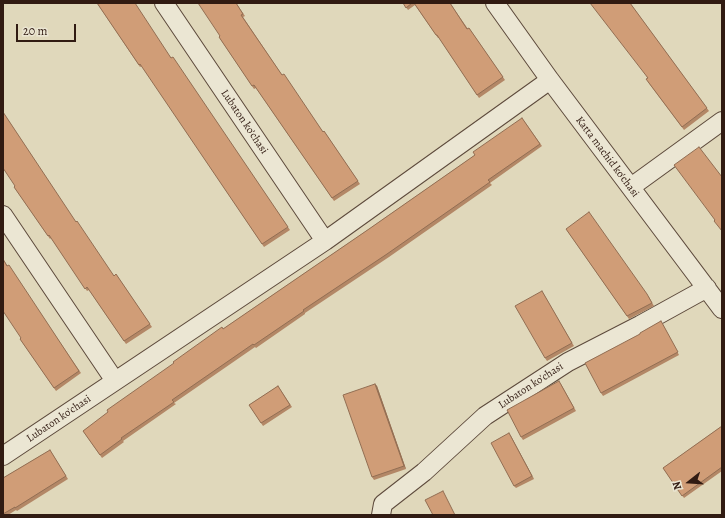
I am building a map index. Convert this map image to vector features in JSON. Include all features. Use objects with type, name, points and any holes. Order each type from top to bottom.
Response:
[{"type":"street","name":"Lubaton ko'chasi","points":[[164,3],[325,241]]},
{"type":"street","name":"Katta machid ko'chasi","points":[[495,3],[550,80],[722,309]]},
{"type":"street","name":"Lubaton ko'chasi","points":[[3,456],[325,241],[550,80]]},
{"type":"street","points":[[631,187],[722,121]]},
{"type":"street","points":[[3,215],[115,381]]},
{"type":"street","name":"Lubaton ko'chasi","points":[[381,515],[383,504],[424,472],[485,416],[568,362],[640,325],[706,288]]},
{"type":"building","points":[[97,3],[135,3],[171,58],[173,57],[288,227],[262,244]]},
{"type":"building","points":[[198,3],[236,3],[243,14],[241,15],[282,75],[284,74],[358,181],[332,198],[254,85],[252,86]]},
{"type":"building","points":[[403,3],[412,3],[406,8]]},
{"type":"building","points":[[414,3],[450,3],[467,29],[469,28],[503,77],[477,95]]},
{"type":"building","points":[[590,3],[630,3],[707,108],[682,127],[646,79],[648,78]]},
{"type":"building","points":[[3,112],[76,222],[77,221],[114,276],[116,274],[150,324],[124,341],[87,287],[85,289],[49,235],[48,236],[14,187],[15,186],[3,168]]},
{"type":"building","points":[[522,118],[540,144],[488,180],[490,182],[387,254],[172,400],[174,402],[121,438],[122,439],[100,455],[83,431],[108,412],[107,410],[222,327],[223,329],[475,155],[473,152]]},
{"type":"building","points":[[699,147],[722,177],[722,231],[674,165]]},
{"type":"building","points":[[589,212],[652,303],[627,316],[566,229]]},
{"type":"building","points":[[3,259],[7,266],[9,265],[79,371],[54,388],[20,339],[21,338],[3,311]]},
{"type":"building","points":[[542,291],[572,343],[545,358],[515,306]]},
{"type":"building","points":[[661,321],[678,352],[601,393],[585,363],[640,334]]},
{"type":"building","points":[[559,381],[574,408],[521,437],[507,410]]},
{"type":"building","points":[[375,384],[404,466],[372,477],[343,395]]},
{"type":"building","points":[[278,386],[290,405],[261,423],[249,405]]},
{"type":"building","points":[[722,426],[722,467],[682,496],[663,468]]},
{"type":"building","points":[[509,433],[532,476],[514,486],[491,443]]},
{"type":"building","points":[[50,450],[66,476],[3,514],[3,478]]},
{"type":"building","points":[[443,491],[455,515],[433,515],[425,500]]}]
